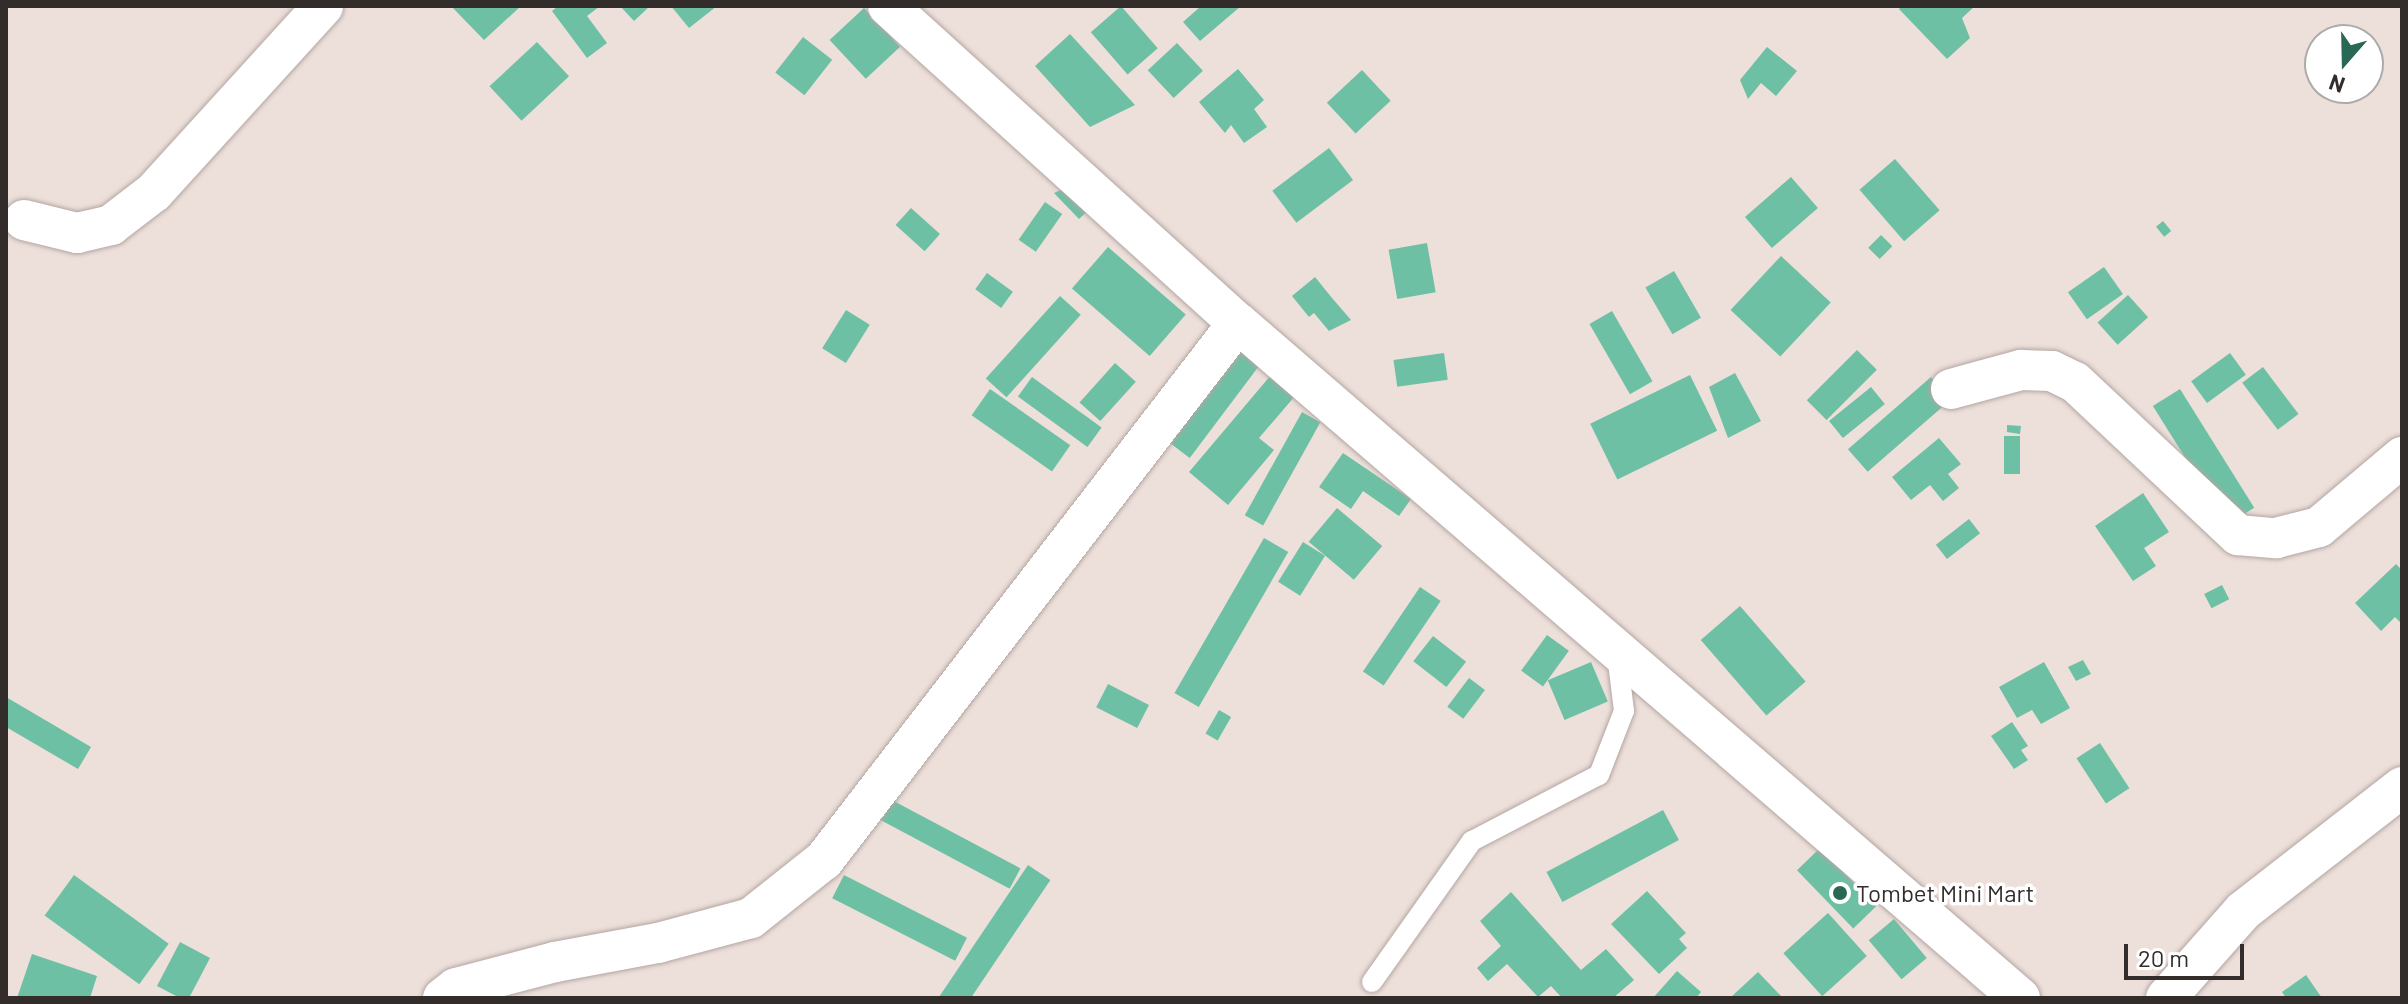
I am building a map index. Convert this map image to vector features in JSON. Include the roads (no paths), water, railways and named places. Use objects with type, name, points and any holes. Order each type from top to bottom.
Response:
[{"type":"street","points":[[24,220],[77,233],[111,225],[154,192],[323,6]]},
{"type":"street","points":[[888,6],[1238,323],[1617,654],[2020,998]]},
{"type":"street","points":[[443,998],[456,988],[555,962],[658,943],[751,918],[824,860],[1238,323]]},
{"type":"street","points":[[1951,389],[2021,370],[2052,371],[2075,382],[2238,535],[2276,538],[2319,527],[2402,457]]},
{"type":"street","points":[[2166,998],[2243,911],[2402,787]]},
{"type":"lane","points":[[1372,982],[1472,841],[1599,775],[1624,711],[1617,654]]},
{"type":"place","name":"Tombet Mini Mart","points":[[1840,893]]}]
